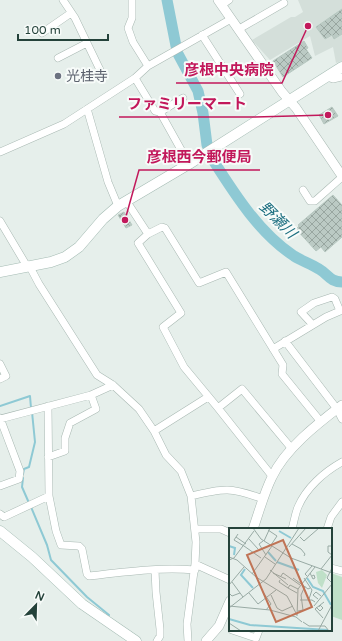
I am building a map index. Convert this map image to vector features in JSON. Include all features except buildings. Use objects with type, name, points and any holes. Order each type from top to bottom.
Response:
[{"type":"main road","points":[[0,272],[30,267],[65,257],[79,247],[103,219],[123,204],[342,67]]},
{"type":"main road","points":[[0,531],[32,557],[82,604],[136,641]]},
{"type":"street","points":[[63,0],[101,72]]},
{"type":"street","points":[[132,0],[132,18],[128,28],[133,42],[148,66]]},
{"type":"street","points":[[223,2],[231,19],[296,108],[342,177],[315,201],[310,201],[303,190]]},
{"type":"street","points":[[239,29],[284,4]]},
{"type":"street","points":[[42,33],[71,13]]},
{"type":"street","points":[[0,152],[53,130],[135,78],[148,66],[231,19]]},
{"type":"street","points":[[202,35],[240,94]]},
{"type":"street","points":[[58,58],[87,43]]},
{"type":"street","points":[[328,77],[333,79],[342,77]]},
{"type":"street","points":[[135,78],[155,111],[160,112],[189,164]]},
{"type":"street","points":[[160,112],[183,98]]},
{"type":"street","points":[[86,110],[88,112],[108,182],[123,204],[148,234]]},
{"type":"street","points":[[0,221],[25,263],[30,267],[39,284],[97,375],[113,385],[139,409],[154,431],[166,455],[181,471],[192,496],[196,542],[195,567],[187,624],[188,641]]},
{"type":"street","points":[[272,476],[184,368],[163,327],[181,314],[138,243],[148,234],[162,227],[165,228],[199,284],[226,272],[283,365],[282,374],[321,422]]},
{"type":"street","points":[[273,348],[312,324],[340,312],[335,299],[332,297],[314,303],[301,312],[312,324]]},
{"type":"street","points":[[285,341],[340,407],[342,419]]},
{"type":"street","points":[[0,364],[6,376],[0,379]]},
{"type":"street","points":[[0,486],[19,479],[20,471],[0,419],[91,395],[113,385]]},
{"type":"street","points":[[218,408],[242,389],[292,449]]},
{"type":"street","points":[[48,457],[65,451],[65,438],[70,423],[96,409],[91,395]]},
{"type":"street","points":[[154,431],[208,397]]},
{"type":"street","points":[[48,406],[49,496],[60,544],[63,546],[79,546],[82,549],[87,574],[89,576],[126,571],[195,567],[229,580]]},
{"type":"street","points":[[253,528],[272,476],[292,449],[321,422],[340,407]]},
{"type":"street","points":[[292,528],[298,507],[309,488],[329,469],[342,462]]},
{"type":"street","points":[[192,496],[219,489],[232,489],[244,491],[263,499]]},
{"type":"street","points":[[0,514],[4,517],[49,496]]},
{"type":"street","points":[[327,528],[331,517],[342,502]]},
{"type":"street","points":[[195,529],[221,529],[229,532]]},
{"type":"street","points":[[332,568],[342,571]]},
{"type":"street","points":[[155,570],[160,629],[160,636],[157,641]]},
{"type":"street","points":[[206,641],[219,626],[229,603]]},
{"type":"street","points":[[219,626],[229,629]]},
{"type":"street","points":[[234,631],[256,638],[259,631]]},
{"type":"shaded area","points":[[298,0],[342,0],[342,61],[336,63],[333,47],[315,56],[310,36],[270,60],[252,40],[291,17],[295,17],[303,12]]},
{"type":"green space","points":[[332,573],[342,577],[342,620],[332,616]]},
{"type":"waterway","name":"野瀬川","points":[[167,0],[176,46]]},
{"type":"waterway","name":"野瀬川","points":[[177,52],[198,91],[203,113],[207,145]]},
{"type":"waterway","name":"野瀬川","points":[[211,157],[248,211],[269,235],[294,256],[319,269],[335,281],[342,282]]},
{"type":"waterway","points":[[0,406],[30,396],[31,408]]},
{"type":"waterway","points":[[23,474],[24,469],[29,467],[35,442],[32,412]]},
{"type":"waterway","points":[[23,478],[22,487],[29,503]]},
{"type":"waterway","points":[[31,507],[47,545],[51,560],[87,597],[109,615]]},
{"type":"place","name":"彦根中央病院","points":[[308,26]]},
{"type":"place","name":"光桂寺","points":[[58,76]]},
{"type":"place","name":"ファミリーマート","points":[[328,115]]},
{"type":"place","name":"彦根西今郵便局","points":[[125,220]]}]
